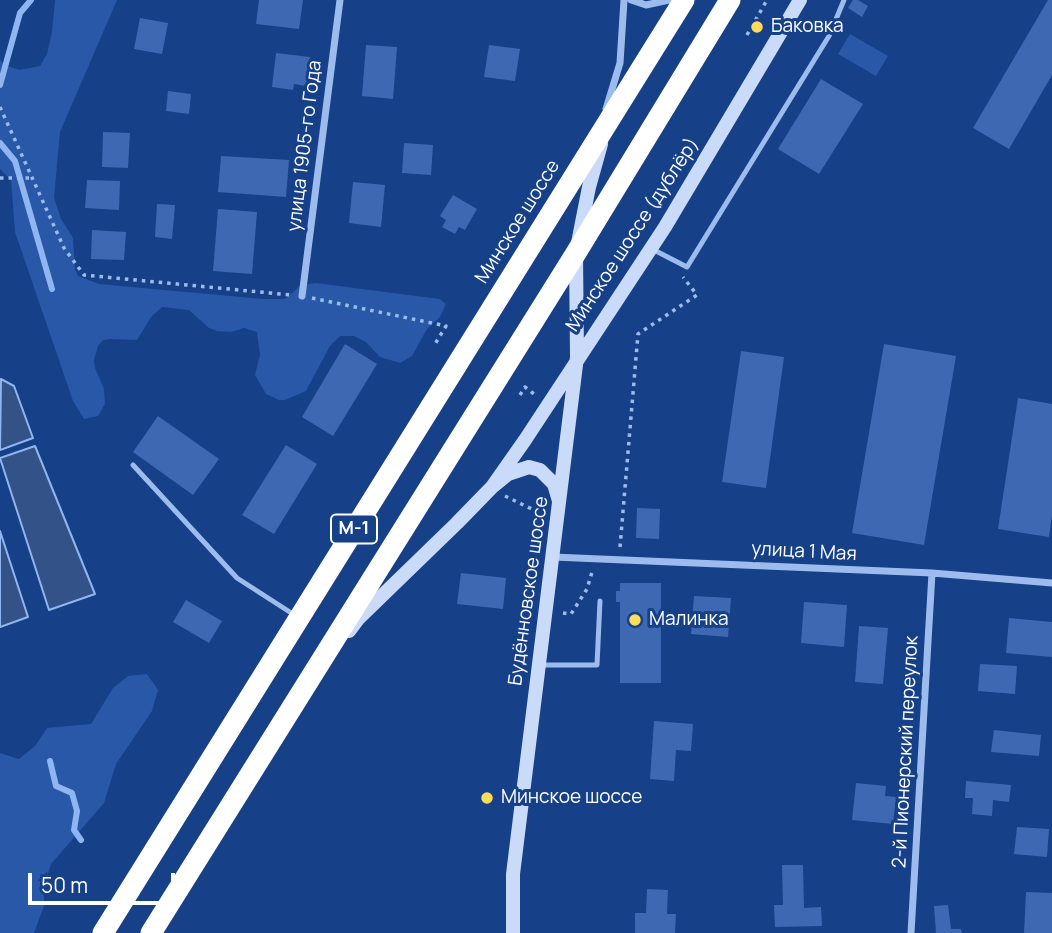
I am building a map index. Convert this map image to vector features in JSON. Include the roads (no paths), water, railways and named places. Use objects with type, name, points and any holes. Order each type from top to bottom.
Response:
[{"type":"highway","name":"Минское шоссе","points":[[103,933],[684,0]]},
{"type":"highway","name":"М-1","points":[[151,933],[576,253],[730,0]]},
{"type":"main road","name":"Минское шоссе (дублёр)","points":[[496,490],[578,357],[665,226],[800,0]]},
{"type":"main road","name":"Будённовское шоссе","points":[[513,933],[513,874],[578,357],[576,253],[589,187],[606,126]]},
{"type":"main road","points":[[285,717],[358,619],[496,490],[508,474],[529,467],[540,470],[554,484],[560,505]]},
{"type":"street","name":"улица 1905-го Года","points":[[302,296],[340,0]]},
{"type":"street","points":[[590,151],[620,63],[624,0]]},
{"type":"street","points":[[631,0],[646,5],[669,0]]},
{"type":"street","name":"улица 1 Мая","points":[[554,557],[932,573],[1052,583]]},
{"type":"street","name":"2-й Пионерский переулок","points":[[911,933],[932,573]]},
{"type":"lane","points":[[649,248],[687,267],[829,36],[844,0]]},
{"type":"lane","points":[[133,465],[236,578],[299,617]]},
{"type":"lane","points":[[538,665],[597,665],[600,601]]},
{"type":"waterway","points":[[0,85],[20,13],[31,0]]},
{"type":"waterway","points":[[0,143],[15,161],[52,289]]},
{"type":"waterway","points":[[50,761],[56,786],[72,793],[77,811],[74,830],[81,840]]},
{"type":"place","name":"Баковка","points":[[757,27]]},
{"type":"place","name":"Малинка","points":[[635,620]]},
{"type":"place","name":"Минское шоссе","points":[[487,798]]}]
